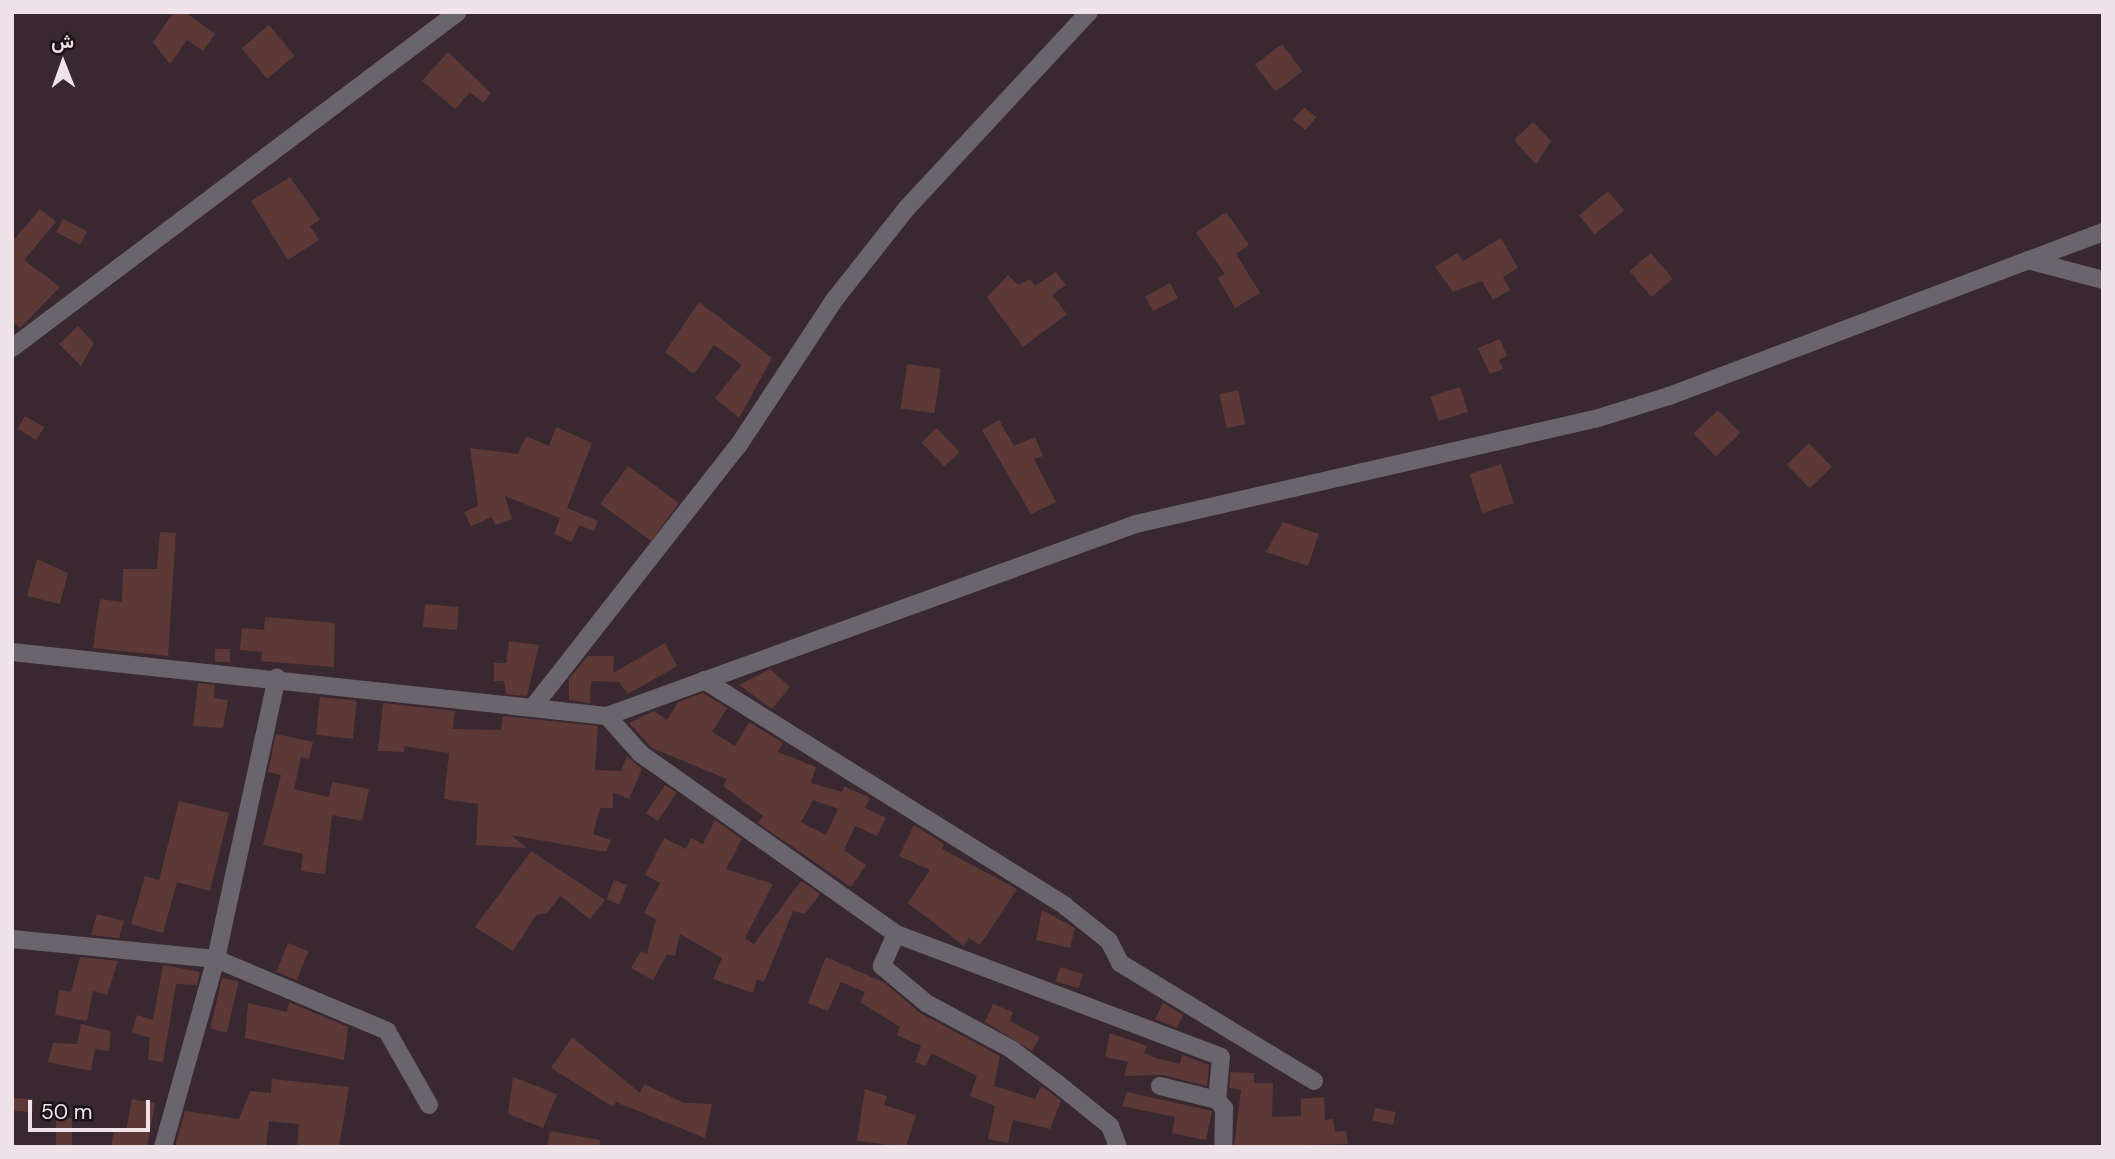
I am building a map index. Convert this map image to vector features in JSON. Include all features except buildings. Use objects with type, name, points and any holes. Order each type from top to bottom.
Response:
[{"type":"street","points":[[12,348],[458,12]]},
{"type":"street","points":[[533,707],[738,446],[835,299],[906,209],[1089,12]]},
{"type":"street","points":[[12,652],[276,678],[607,716],[1136,524],[1595,419],[1669,396],[2103,232]]},
{"type":"street","points":[[2028,260],[2103,280]]},
{"type":"street","points":[[163,1147],[216,959],[276,678]]},
{"type":"street","points":[[704,680],[1065,906],[1110,941],[1120,963],[1314,1081]]},
{"type":"street","points":[[607,716],[641,754],[896,934],[1221,1057],[1217,1100]]},
{"type":"street","points":[[896,934],[882,966],[926,1003],[1011,1049],[1058,1084],[1110,1125],[1118,1147]]},
{"type":"street","points":[[12,939],[216,959],[387,1031],[429,1105]]},
{"type":"street","points":[[1160,1086],[1217,1100],[1224,1108],[1223,1147]]}]
